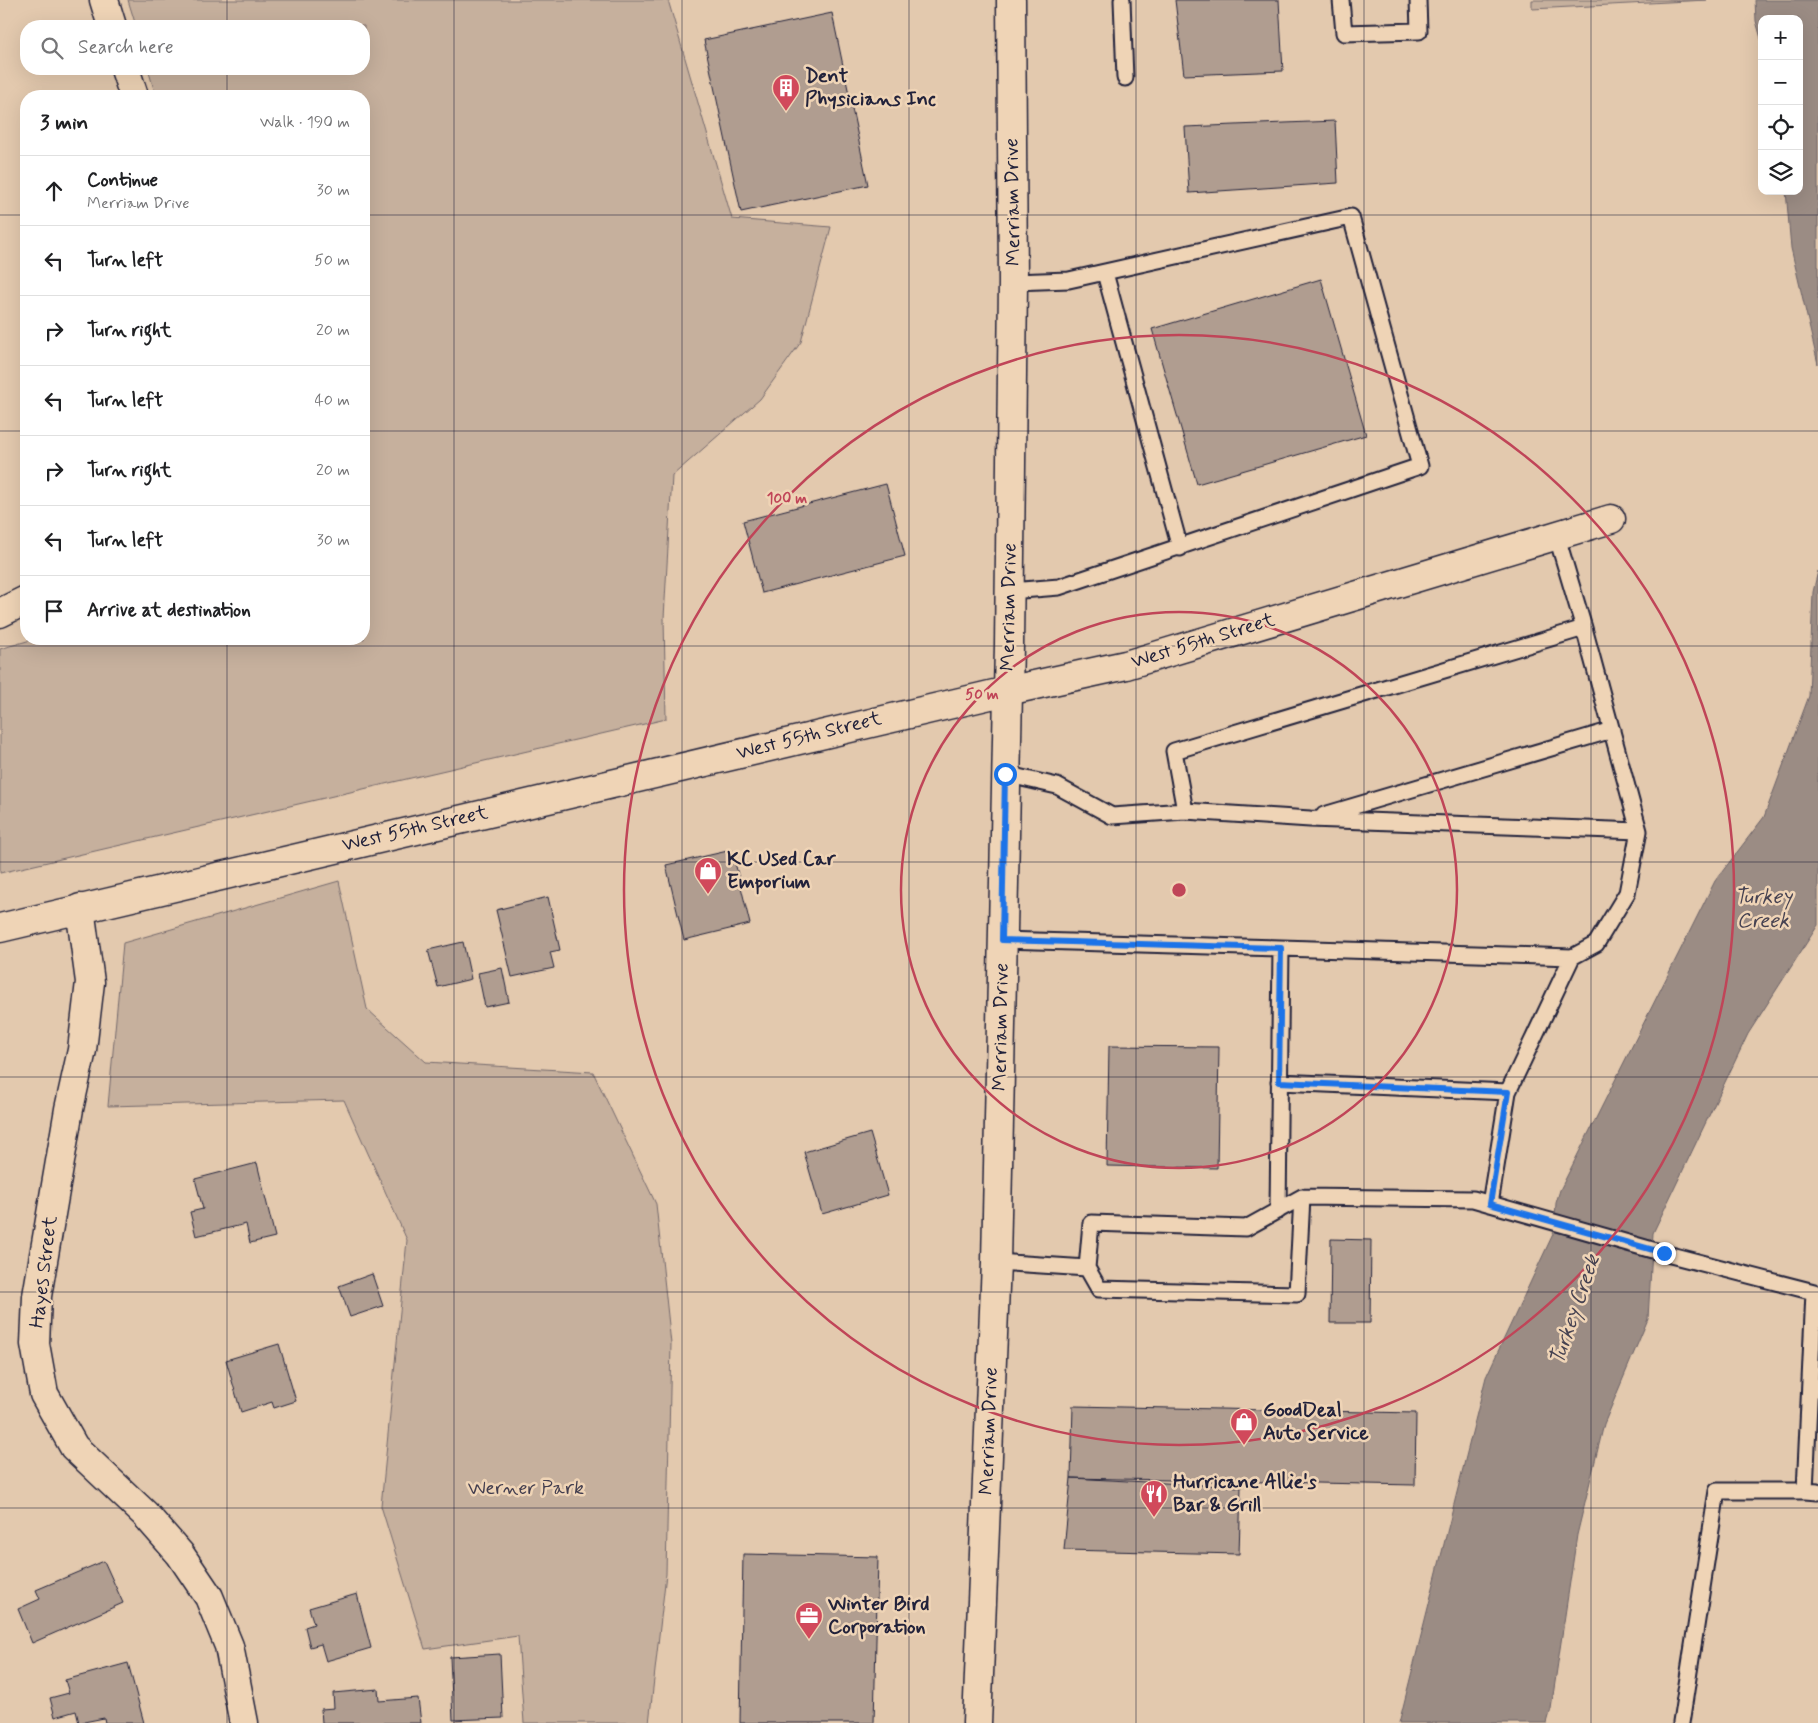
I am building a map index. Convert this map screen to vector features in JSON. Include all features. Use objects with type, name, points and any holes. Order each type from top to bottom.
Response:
[{"type":"street","points":[[104,0],[110,20]]},
{"type":"street","name":"Merriam Drive","points":[[977,1723],[996,1262],[1013,282],[1011,0]]},
{"type":"street","points":[[127,75],[132,90]]},
{"type":"street","name":"West 55th Street","points":[[0,928],[1007,691],[1126,665],[1611,519]]},
{"type":"street","points":[[0,613],[20,603]]},
{"type":"street","name":"Hayes Street","points":[[80,908],[90,982],[82,1050],[68,1109],[37,1296],[35,1344],[44,1394],[74,1447],[157,1527],[180,1554],[210,1597],[229,1646],[244,1723]]},
{"type":"lane","points":[[1122,0],[1125,78]]},
{"type":"lane","points":[[1341,0],[1344,33],[1419,31],[1418,0]]},
{"type":"lane","points":[[1009,591],[1059,587],[1420,466],[1351,217],[1069,280],[1013,282]]},
{"type":"lane","points":[[1105,273],[1180,548]]},
{"type":"lane","points":[[1002,940],[1572,957],[1596,944],[1627,893],[1640,831],[1556,534]]},
{"type":"lane","points":[[1185,812],[1174,751],[1584,628]]},
{"type":"lane","points":[[1310,819],[1612,730]]},
{"type":"lane","points":[[1005,774],[1057,786],[1112,816],[1185,812],[1310,819],[1640,831]]},
{"type":"lane","points":[[1278,1211],[1281,948]]},
{"type":"lane","points":[[1490,1204],[1508,1092],[1572,957]]},
{"type":"lane","points":[[1279,1082],[1508,1092]]},
{"type":"lane","points":[[1302,1197],[1297,1294],[1099,1289],[1087,1268],[1091,1223],[1246,1228],[1302,1197],[1473,1199],[1664,1253],[1816,1285],[1812,1492],[1718,1491],[1681,1723]]},
{"type":"lane","points":[[996,1262],[1087,1268]]},
{"type":"green space","points":[[128,0],[668,0],[732,219],[831,227],[801,342],[760,399],[672,476],[664,618],[666,719],[0,873],[0,649],[20,643],[20,645],[370,645],[370,90],[154,90],[150,75],[370,75],[370,20],[134,20]]},
{"type":"green space","points":[[1532,0],[1707,0],[1532,9]]},
{"type":"green space","name":"Werner Park","points":[[339,881],[367,1009],[426,1062],[593,1072],[656,1204],[671,1344],[666,1574],[649,1723],[524,1723],[518,1636],[425,1649],[381,1506],[407,1240],[344,1100],[108,1106],[123,943]]},
{"type":"water","points":[[1755,0],[1818,0],[1818,364],[1791,248],[1786,195],[1803,195],[1803,15],[1758,15],[1758,28]]},
{"type":"water","name":"Turkey Creek","points":[[1818,571],[1818,925],[1748,1034],[1653,1233],[1648,1319],[1604,1424],[1577,1535],[1551,1709],[1547,1723],[1399,1723],[1486,1377],[1554,1232],[1556,1203],[1560,1190],[1715,881],[1764,817],[1809,696],[1813,592]]},
{"type":"building","points":[[1175,0],[1279,0],[1283,71],[1184,75]]},
{"type":"building","name":"Dent Physicians Inc","points":[[832,13],[868,185],[741,212],[704,40]]},
{"type":"building","points":[[1335,121],[1338,183],[1189,193],[1185,127]]},
{"type":"building","points":[[1321,279],[1366,435],[1197,484],[1152,329]]},
{"type":"building","points":[[886,484],[905,556],[762,593],[743,521]]},
{"type":"building","name":"KC Used Car Emporium","points":[[732,850],[750,924],[684,940],[666,865]]},
{"type":"building","points":[[548,897],[560,950],[550,952],[554,968],[512,977],[496,910]]},
{"type":"building","points":[[463,942],[471,979],[438,987],[428,950]]},
{"type":"building","points":[[502,968],[509,1002],[485,1007],[478,973]]},
{"type":"building","points":[[1109,1046],[1219,1047],[1217,1168],[1107,1166]]},
{"type":"building","points":[[870,1133],[888,1195],[822,1214],[804,1152]]},
{"type":"building","points":[[257,1163],[275,1237],[250,1243],[246,1224],[196,1236],[190,1212],[203,1209],[195,1179]]},
{"type":"building","points":[[1331,1239],[1371,1240],[1370,1323],[1330,1323]]},
{"type":"building","points":[[372,1274],[383,1306],[350,1317],[339,1286]]},
{"type":"building","points":[[279,1344],[296,1401],[274,1408],[272,1402],[241,1412],[226,1360]]},
{"type":"building","name":"GoodDeal Auto Service","points":[[1073,1406],[1416,1413],[1415,1485],[1071,1478]]},
{"type":"building","name":"Hurricane Allie's Bar & Grill","points":[[1071,1478],[1241,1487],[1239,1554],[1064,1550]]},
{"type":"building","name":"Winter Bird Corporation","points":[[743,1554],[878,1557],[874,1723],[740,1723]]},
{"type":"building","points":[[104,1561],[123,1603],[32,1643],[18,1609],[40,1599],[36,1590]]},
{"type":"building","points":[[357,1594],[371,1648],[326,1661],[321,1644],[310,1647],[305,1627],[314,1624],[309,1608]]},
{"type":"building","points":[[500,1654],[503,1718],[453,1720],[450,1657]]},
{"type":"building","points":[[128,1663],[144,1723],[105,1723],[104,1718],[79,1723],[76,1711],[55,1717],[50,1698],[69,1693],[65,1680]]},
{"type":"building","points":[[378,1689],[379,1701],[418,1698],[421,1723],[322,1723],[321,1709],[334,1708],[333,1693]]},
{"type":"place","name":"Dent Physicians Inc","points":[[786,112]]},
{"type":"place","name":"KC Used Car Emporium","points":[[708,895]]},
{"type":"place","name":"GoodDeal Auto Service","points":[[1244,1446]]},
{"type":"place","name":"Hurricane Allie's Bar & Grill","points":[[1154,1518]]},
{"type":"place","name":"Winter Bird Corporation","points":[[809,1640]]},
{"type":"route","points":[[1005,774],[1002,940],[1281,948],[1279,1082],[1508,1092],[1490,1204],[1542,1217],[1664,1253]]}]
